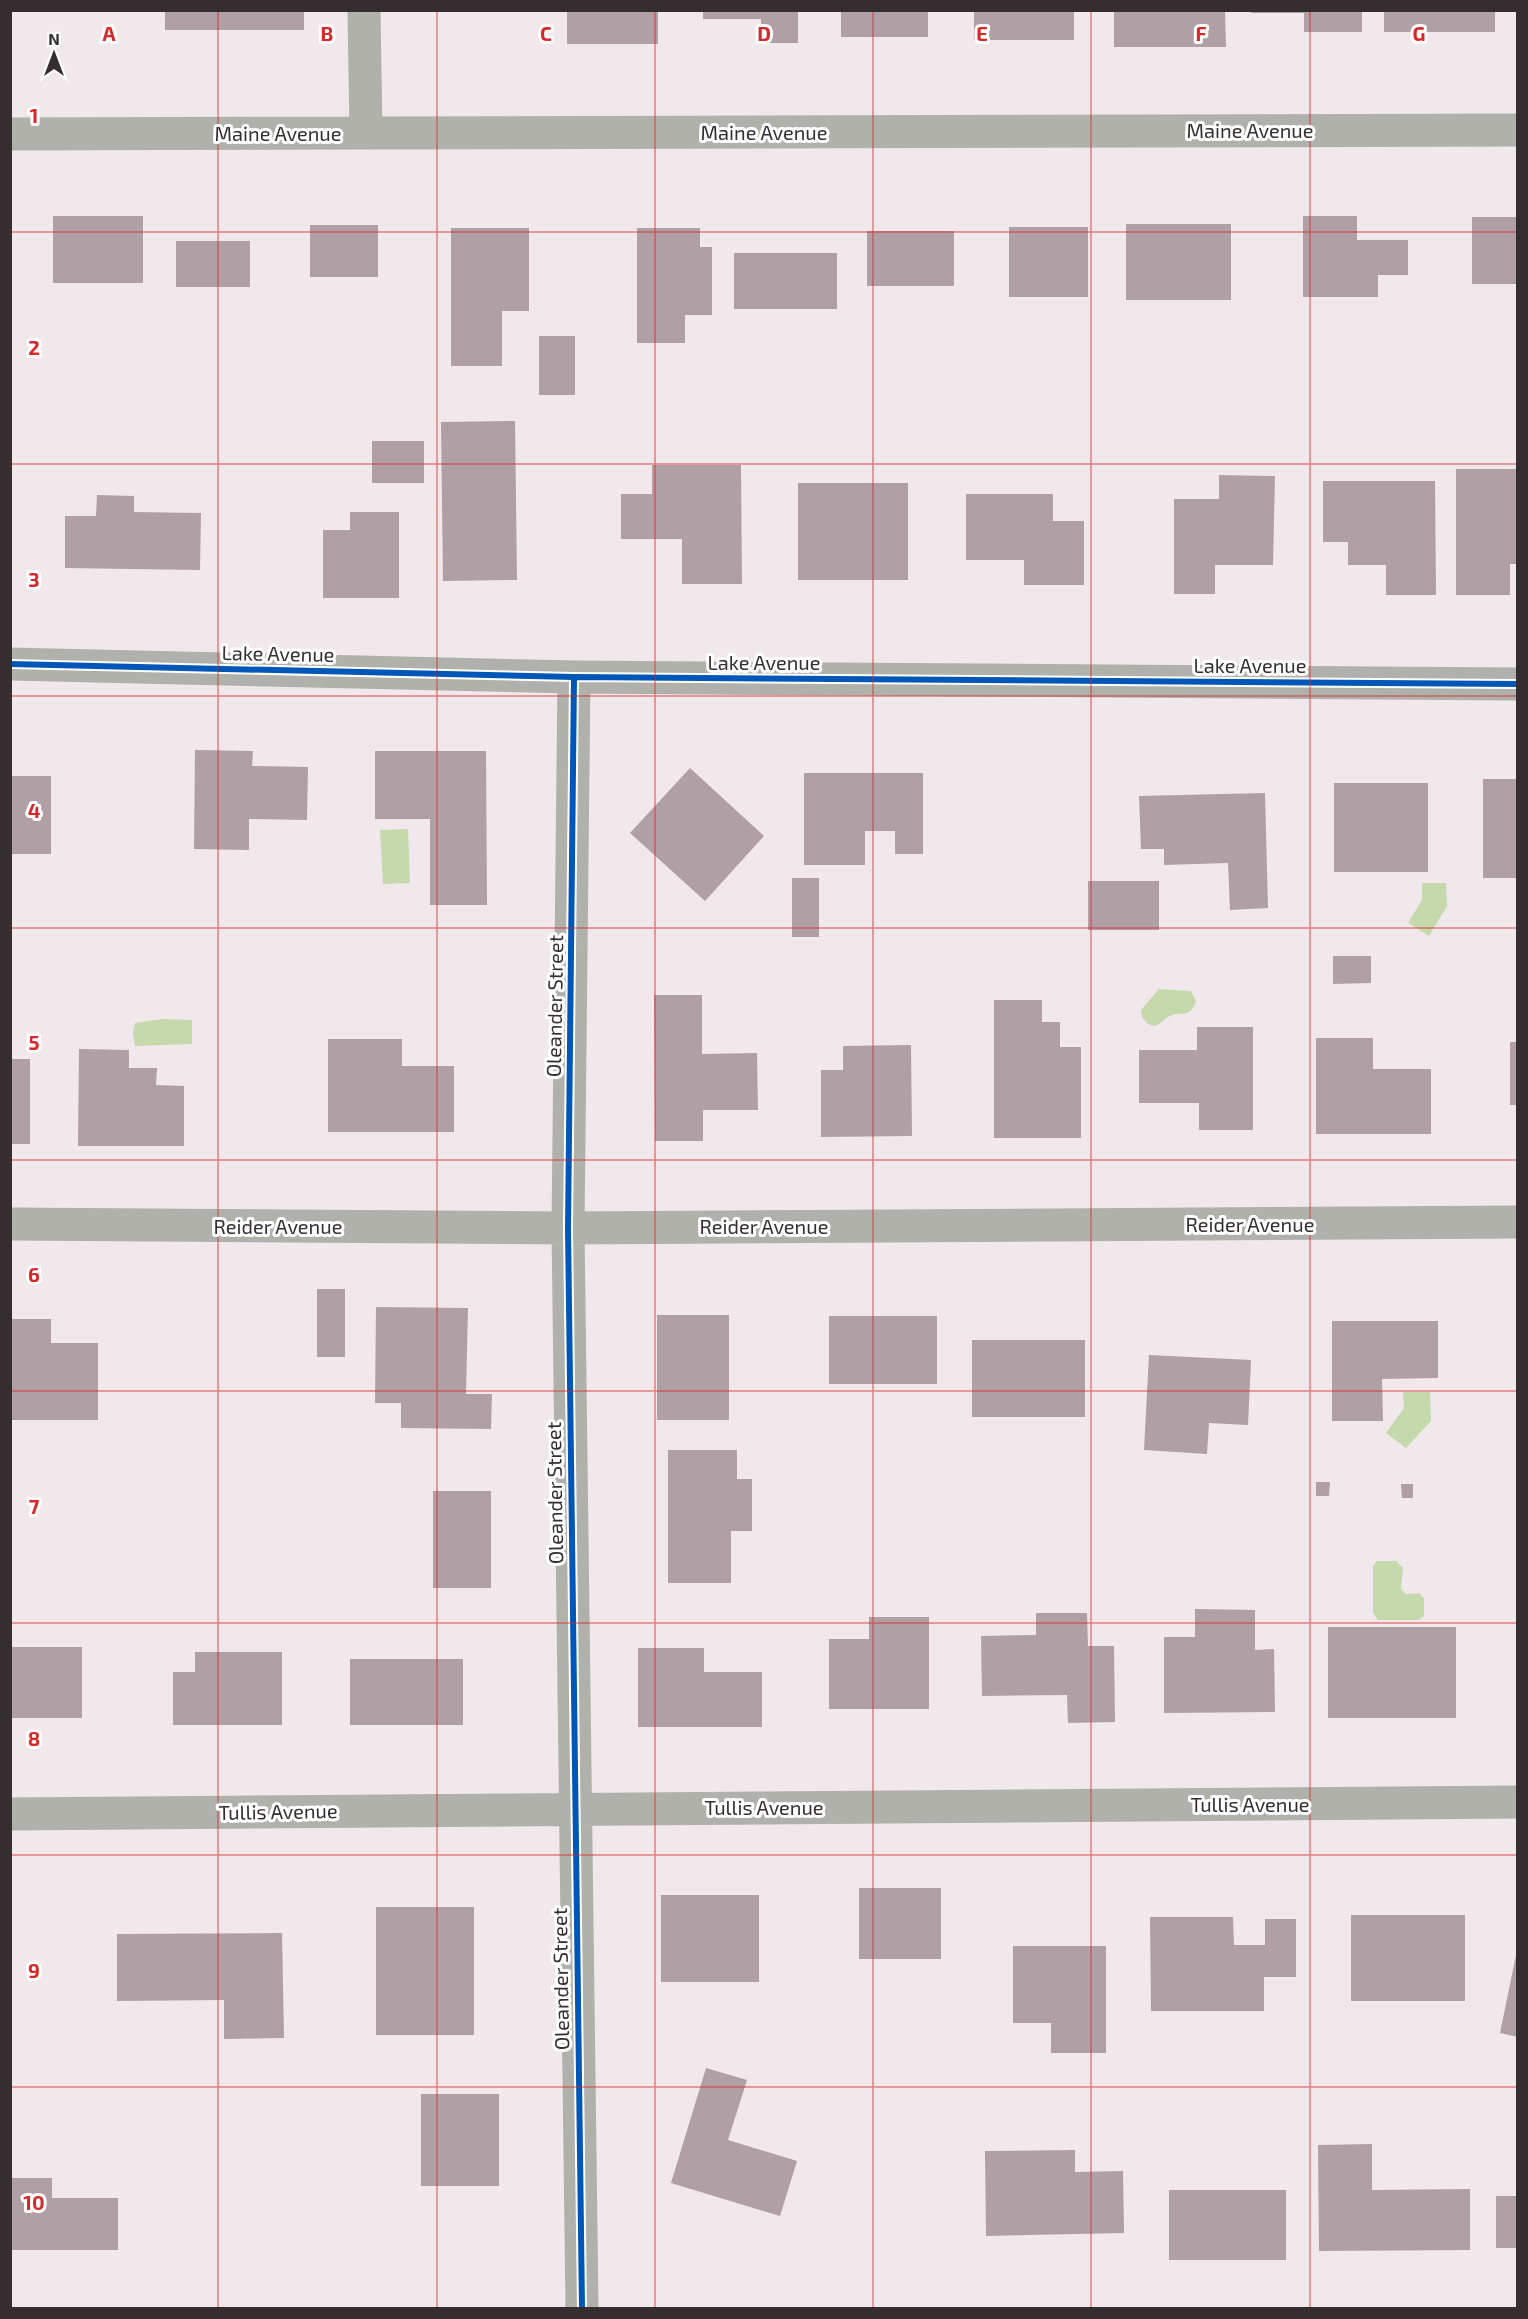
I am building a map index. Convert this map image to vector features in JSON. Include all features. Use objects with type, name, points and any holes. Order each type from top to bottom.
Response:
[{"type":"street","points":[[364,10],[366,133]]},
{"type":"street","name":"Maine Avenue","points":[[10,134],[1518,130]]},
{"type":"street","name":"Lake Avenue","points":[[10,664],[574,677],[1518,684]]},
{"type":"street","name":"Oleander Street","points":[[574,677],[568,1228],[582,2308]]},
{"type":"street","name":"Reider Avenue","points":[[10,1224],[568,1228],[1518,1222]]},
{"type":"street","name":"Tullis Avenue","points":[[10,1814],[1518,1802]]},
{"type":"shaded area","points":[[408,829],[410,883],[383,884],[380,830]]},
{"type":"shaded area","points":[[1422,883],[1446,883],[1447,906],[1429,936],[1408,923],[1422,900]]},
{"type":"shaded area","points":[[1159,989],[1191,991],[1196,1001],[1194,1007],[1188,1013],[1168,1017],[1156,1026],[1147,1023],[1141,1010]]},
{"type":"shaded area","points":[[163,1019],[192,1020],[192,1044],[135,1046],[133,1033],[135,1023]]},
{"type":"shaded area","points":[[1403,1392],[1430,1392],[1431,1421],[1406,1448],[1386,1433],[1404,1408]]},
{"type":"shaded area","points":[[1377,1561],[1396,1561],[1403,1568],[1401,1589],[1406,1594],[1419,1593],[1424,1598],[1424,1616],[1419,1620],[1378,1620],[1373,1613],[1373,1566]]},
{"type":"building","points":[[165,10],[304,10],[304,30],[165,30]]},
{"type":"building","points":[[567,10],[658,10],[658,44],[567,44]]},
{"type":"building","points":[[703,10],[798,10],[798,43],[761,43],[761,19],[703,19]]},
{"type":"building","points":[[841,10],[928,10],[928,37],[841,37]]},
{"type":"building","points":[[974,10],[1074,10],[1074,40],[974,40]]},
{"type":"building","points":[[1114,10],[1225,10],[1226,47],[1114,47]]},
{"type":"building","points":[[1251,10],[1362,10],[1362,32],[1304,32],[1304,13],[1251,13]]},
{"type":"building","points":[[1384,10],[1495,10],[1495,32],[1384,32]]},
{"type":"building","points":[[53,216],[143,216],[143,283],[53,283]]},
{"type":"building","points":[[1303,216],[1357,216],[1357,240],[1408,240],[1408,275],[1378,275],[1378,297],[1303,297]]},
{"type":"building","points":[[1472,217],[1518,217],[1518,284],[1472,284]]},
{"type":"building","points":[[1126,224],[1231,224],[1231,300],[1126,300]]},
{"type":"building","points":[[310,225],[378,225],[378,277],[310,277]]},
{"type":"building","points":[[1009,227],[1088,227],[1088,297],[1009,297]]},
{"type":"building","points":[[451,228],[529,228],[529,311],[502,311],[502,366],[451,366]]},
{"type":"building","points":[[637,228],[700,228],[700,247],[712,247],[712,315],[685,315],[685,343],[637,343]]},
{"type":"building","points":[[867,231],[954,231],[954,286],[867,286]]},
{"type":"building","points":[[176,241],[250,241],[250,287],[176,287]]},
{"type":"building","points":[[734,253],[837,253],[837,309],[734,309]]},
{"type":"building","points":[[539,336],[575,336],[575,395],[539,395]]},
{"type":"building","points":[[515,421],[517,580],[443,581],[441,422]]},
{"type":"building","points":[[372,441],[424,441],[424,483],[372,483]]},
{"type":"building","points":[[652,465],[741,465],[742,584],[682,584],[682,539],[621,539],[621,494],[652,494]]},
{"type":"building","points":[[1456,469],[1518,469],[1518,564],[1510,564],[1510,595],[1456,595]]},
{"type":"building","points":[[1219,475],[1275,476],[1273,565],[1215,565],[1215,594],[1174,594],[1174,499],[1219,499]]},
{"type":"building","points":[[1323,481],[1435,481],[1436,595],[1386,595],[1386,565],[1348,565],[1348,542],[1323,542]]},
{"type":"building","points":[[798,483],[908,483],[908,580],[798,580]]},
{"type":"building","points":[[966,494],[1053,494],[1053,521],[1084,521],[1084,585],[1024,585],[1024,560],[966,560]]},
{"type":"building","points":[[97,495],[134,496],[134,512],[201,513],[200,570],[65,568],[65,516],[96,516]]},
{"type":"building","points":[[350,512],[399,512],[399,598],[323,598],[323,530],[350,530]]},
{"type":"building","points":[[195,750],[253,751],[252,766],[308,767],[307,820],[249,819],[249,850],[194,849]]},
{"type":"building","points":[[375,751],[486,751],[487,905],[430,905],[430,819],[375,819]]},
{"type":"building","points":[[690,768],[764,836],[705,901],[630,833]]},
{"type":"building","points":[[804,773],[923,773],[923,854],[895,854],[895,831],[865,831],[865,865],[804,865]]},
{"type":"building","points":[[10,776],[51,776],[51,854],[10,854]]},
{"type":"building","points":[[1483,779],[1518,779],[1518,878],[1483,878]]},
{"type":"building","points":[[1334,783],[1428,783],[1428,872],[1334,872]]},
{"type":"building","points":[[1265,793],[1268,908],[1230,910],[1228,863],[1164,865],[1164,849],[1141,849],[1139,796]]},
{"type":"building","points":[[792,878],[819,878],[819,937],[792,937]]},
{"type":"building","points":[[1088,881],[1159,881],[1159,930],[1088,930]]},
{"type":"building","points":[[1333,956],[1371,956],[1371,983],[1333,984]]},
{"type":"building","points":[[654,995],[702,995],[702,1054],[757,1053],[758,1110],[703,1110],[703,1141],[655,1141]]},
{"type":"building","points":[[994,1000],[1042,1000],[1042,1022],[1060,1022],[1060,1047],[1081,1047],[1081,1138],[994,1138]]},
{"type":"building","points":[[1197,1027],[1253,1027],[1253,1130],[1199,1130],[1199,1103],[1139,1103],[1139,1050],[1197,1050]]},
{"type":"building","points":[[1316,1038],[1373,1038],[1373,1069],[1431,1069],[1431,1134],[1316,1134]]},
{"type":"building","points":[[328,1039],[402,1039],[402,1066],[454,1066],[454,1132],[328,1132]]},
{"type":"building","points":[[1510,1042],[1518,1042],[1518,1105],[1510,1105]]},
{"type":"building","points":[[911,1045],[912,1136],[821,1137],[821,1070],[843,1070],[843,1046]]},
{"type":"building","points":[[79,1049],[129,1050],[129,1068],[157,1068],[156,1085],[184,1086],[184,1146],[78,1146]]},
{"type":"building","points":[[10,1059],[30,1059],[30,1144],[10,1144]]},
{"type":"building","points":[[317,1289],[345,1289],[345,1357],[317,1357]]},
{"type":"building","points":[[376,1307],[468,1308],[466,1394],[492,1394],[491,1429],[401,1428],[401,1403],[375,1403]]},
{"type":"building","points":[[657,1315],[729,1315],[729,1420],[657,1420]]},
{"type":"building","points":[[829,1316],[937,1316],[937,1384],[829,1384]]},
{"type":"building","points":[[10,1319],[51,1319],[51,1343],[98,1343],[98,1420],[10,1420]]},
{"type":"building","points":[[1332,1321],[1438,1321],[1438,1378],[1382,1379],[1383,1421],[1332,1421]]},
{"type":"building","points":[[972,1340],[1085,1340],[1085,1417],[972,1417]]},
{"type":"building","points":[[1149,1355],[1251,1360],[1248,1425],[1209,1423],[1207,1454],[1144,1450]]},
{"type":"building","points":[[668,1450],[737,1450],[737,1479],[752,1479],[752,1531],[731,1531],[731,1583],[668,1583]]},
{"type":"building","points":[[1316,1482],[1330,1482],[1329,1496],[1316,1496]]},
{"type":"building","points":[[1401,1484],[1413,1484],[1413,1498],[1402,1498]]},
{"type":"building","points":[[433,1491],[491,1491],[491,1588],[433,1588]]},
{"type":"building","points":[[1195,1609],[1255,1610],[1255,1650],[1274,1649],[1275,1712],[1164,1713],[1164,1637],[1195,1637]]},
{"type":"building","points":[[1036,1613],[1087,1613],[1088,1646],[1114,1646],[1115,1722],[1068,1723],[1067,1695],[982,1696],[981,1636],[1036,1635]]},
{"type":"building","points":[[869,1617],[929,1617],[929,1709],[829,1709],[829,1639],[869,1639]]},
{"type":"building","points":[[1328,1627],[1456,1627],[1456,1718],[1328,1718]]},
{"type":"building","points":[[10,1647],[82,1647],[82,1718],[10,1718]]},
{"type":"building","points":[[638,1648],[704,1648],[704,1672],[762,1672],[762,1727],[638,1727]]},
{"type":"building","points":[[195,1652],[282,1652],[282,1725],[173,1725],[173,1672],[195,1672]]},
{"type":"building","points":[[350,1659],[463,1659],[463,1725],[350,1725]]},
{"type":"building","points":[[859,1888],[941,1888],[941,1959],[859,1959]]},
{"type":"building","points":[[661,1895],[759,1895],[759,1982],[661,1982]]},
{"type":"building","points":[[376,1907],[474,1907],[474,2035],[376,2035]]},
{"type":"building","points":[[1351,1915],[1465,1915],[1465,2001],[1351,2001]]},
{"type":"building","points":[[1150,1917],[1233,1917],[1234,1945],[1265,1945],[1265,1919],[1296,1919],[1296,1977],[1264,1977],[1264,2011],[1151,2011]]},
{"type":"building","points":[[282,1933],[284,2038],[224,2039],[224,2000],[117,2001],[117,1934]]},
{"type":"building","points":[[1013,1946],[1106,1946],[1106,2053],[1051,2053],[1051,2023],[1013,2023]]},
{"type":"building","points":[[1516,1955],[1518,1955],[1518,2037],[1500,2033]]},
{"type":"building","points":[[706,2068],[747,2080],[728,2140],[797,2161],[780,2216],[671,2183]]},
{"type":"building","points":[[421,2094],[499,2094],[499,2186],[421,2186]]},
{"type":"building","points":[[1372,2144],[1372,2190],[1470,2189],[1470,2250],[1319,2251],[1318,2145]]},
{"type":"building","points":[[1075,2150],[1075,2172],[1123,2171],[1124,2233],[986,2236],[985,2151]]},
{"type":"building","points":[[10,2178],[52,2178],[52,2198],[118,2198],[118,2250],[10,2250]]},
{"type":"building","points":[[1169,2190],[1286,2190],[1286,2260],[1169,2260]]},
{"type":"building","points":[[1496,2196],[1518,2196],[1518,2248],[1496,2248]]},
{"type":"cycle path","points":[[10,664],[574,677],[1518,684]]},
{"type":"cycle path","points":[[574,677],[568,1228],[582,2308]]}]
